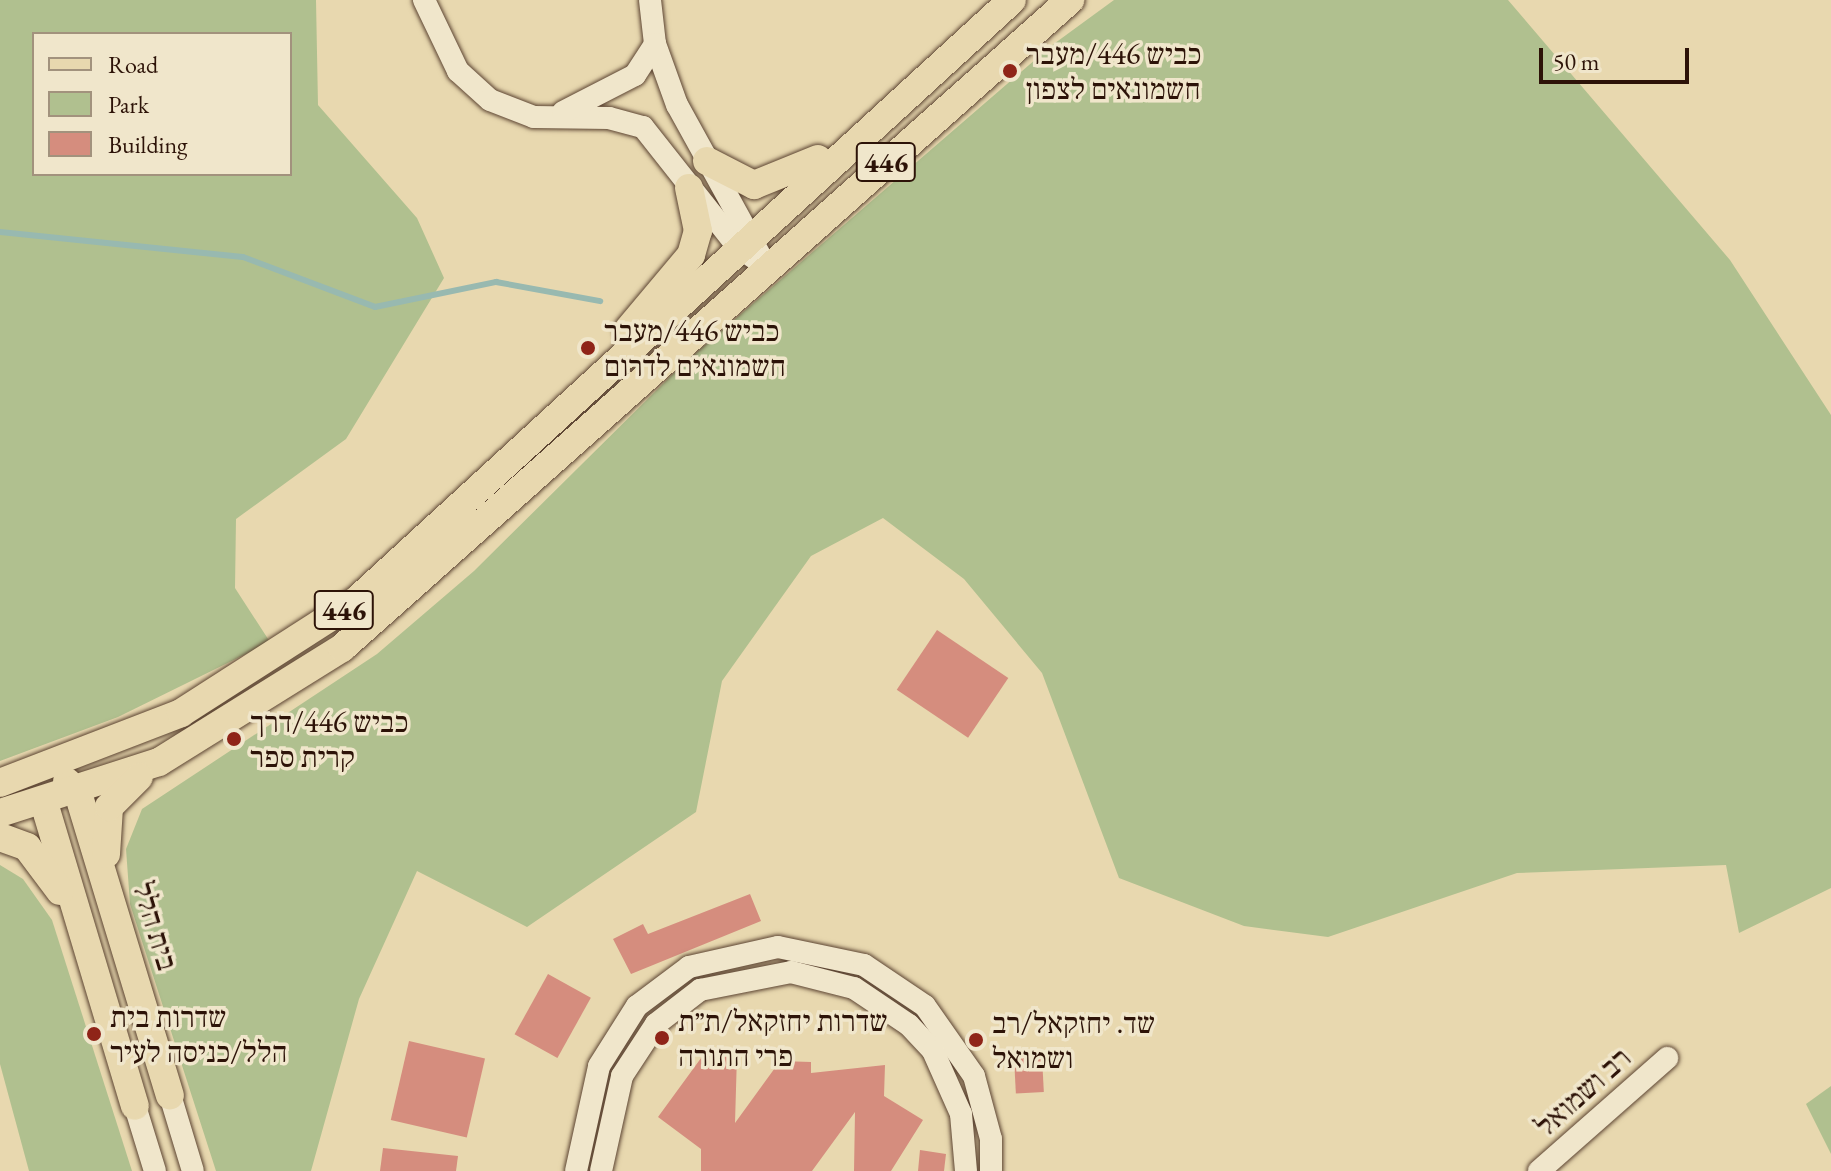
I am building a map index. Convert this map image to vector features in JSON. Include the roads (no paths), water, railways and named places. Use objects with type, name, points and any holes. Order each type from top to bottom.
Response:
[{"type":"main road","name":"446","points":[[0,783],[52,767],[181,713],[313,633],[429,540],[745,239],[1012,0]]},
{"type":"main road","name":"446","points":[[965,41],[1021,0]]},
{"type":"main road","name":"446","points":[[0,813],[78,793],[159,762],[298,679],[387,613],[766,266],[1070,0]]},
{"type":"main road","name":"446","points":[[965,41],[996,6]]},
{"type":"main road","points":[[707,161],[754,185],[779,180],[861,135]]},
{"type":"main road","points":[[552,425],[691,255],[698,231],[689,188]]},
{"type":"main road","points":[[109,894],[107,813],[159,762]]},
{"type":"main road","points":[[52,767],[78,793]]},
{"type":"main road","points":[[52,767],[44,803],[135,1106]]},
{"type":"main road","name":"בית הלל","points":[[78,793],[170,1095]]},
{"type":"main road","points":[[0,837],[44,864],[92,966]]},
{"type":"street","points":[[424,0],[448,54],[475,88],[510,110],[546,117],[609,118],[643,127],[689,188],[745,239],[766,266]]},
{"type":"street","points":[[650,0],[655,44],[745,239]]},
{"type":"street","points":[[546,117],[612,90],[644,66],[655,44]]},
{"type":"street","points":[[778,947],[778,973]]},
{"type":"street","points":[[576,1171],[599,1066],[637,1006],[689,967],[778,947],[864,965],[925,1006],[974,1076],[991,1139],[991,1171]]},
{"type":"street","points":[[601,1171],[622,1076],[656,1024],[700,990],[778,973],[854,988],[909,1025],[951,1086],[966,1171]]},
{"type":"street","name":"רב ושמואל","points":[[1539,1171],[1667,1058]]},
{"type":"street","name":"בית הלל","points":[[170,1095],[193,1171]]},
{"type":"street","points":[[135,1106],[155,1171]]},
{"type":"waterway","points":[[0,232],[243,257],[375,307],[496,282],[600,301]]},
{"type":"place","name":"כביש 446/מעבר חשמונאים לצפון","points":[[1010,71]]},
{"type":"place","name":"כביש 446/מעבר חשמונאים לדרום","points":[[588,348]]},
{"type":"place","name":"כביש 446/דרך קרית ספר","points":[[234,739]]},
{"type":"place","name":"שדרות בית הלל/כניסה לעיר","points":[[94,1034]]},
{"type":"place","name":"שדרות יחזקאל/ת״ת פרי התורה","points":[[662,1038]]},
{"type":"place","name":"שד. יחזקאל/רב ושמואל","points":[[976,1040]]}]
